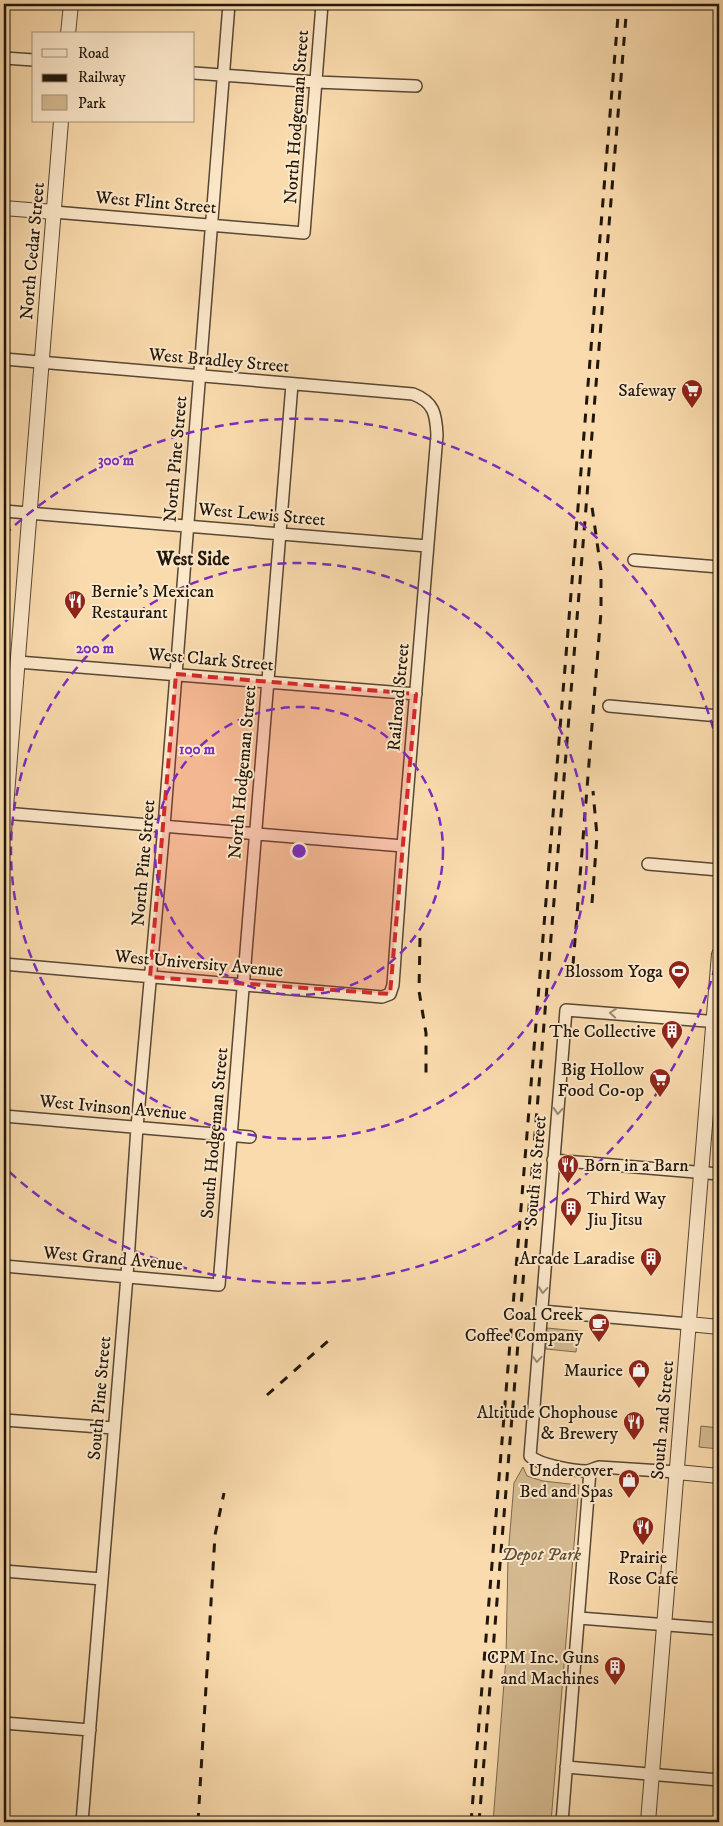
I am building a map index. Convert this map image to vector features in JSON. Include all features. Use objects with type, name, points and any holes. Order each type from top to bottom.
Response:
[{"type":"street","points":[[68,32],[71,4]]},
{"type":"street","name":"North Pine Street","points":[[150,977],[164,826],[228,4]]},
{"type":"street","name":"North Hodgeman Street","points":[[304,233],[322,4]]},
{"type":"street","points":[[4,58],[32,60]]},
{"type":"street","points":[[195,73],[316,82],[416,86]]},
{"type":"street","name":"North Cedar Street","points":[[4,832],[11,661],[30,513],[61,122]]},
{"type":"street","name":"West Flint Street","points":[[4,208],[304,233]]},
{"type":"street","name":"West Bradley Street","points":[[4,359],[413,394],[429,403]]},
{"type":"street","name":"North Hodgeman Street","points":[[243,984],[292,384]]},
{"type":"street","name":"Railroad Street","points":[[390,994],[393,985],[437,435],[434,412],[429,403]]},
{"type":"street","name":"West Lewis Street","points":[[4,511],[427,546]]},
{"type":"street","points":[[634,560],[719,567]]},
{"type":"street","name":"West Clark Street","points":[[11,661],[416,694]]},
{"type":"street","points":[[609,706],[719,716]]},
{"type":"street","points":[[5,813],[403,846]]},
{"type":"street","points":[[648,864],[719,870]]},
{"type":"street","name":"South 2nd Street","points":[[648,1822],[701,1172],[716,1022],[719,954]]},
{"type":"street","name":"West University Avenue","points":[[4,964],[382,997],[390,994]]},
{"type":"street","name":"South Pine Street","points":[[82,1822],[150,977]]},
{"type":"street","name":"South Hodgeman Street","points":[[219,1285],[243,984]]},
{"type":"street","name":"South 1st Street","points":[[590,1471],[560,1467],[535,1460],[530,1456],[566,1010],[716,1022]]},
{"type":"street","name":"West Ivinson Avenue","points":[[4,1116],[250,1137]]},
{"type":"street","points":[[554,1160],[719,1174]]},
{"type":"street","name":"West Grand Avenue","points":[[4,1266],[219,1285]]},
{"type":"street","points":[[541,1311],[719,1326]]},
{"type":"street","points":[[4,1420],[114,1428]]},
{"type":"street","points":[[562,1822],[590,1471],[599,1467],[719,1476]]},
{"type":"street","points":[[4,1571],[102,1579]]},
{"type":"street","points":[[579,1618],[719,1629]]},
{"type":"street","points":[[4,1723],[90,1730]]},
{"type":"street","points":[[566,1767],[719,1780]]},
{"type":"highlighted area","points":[[176,674],[416,694],[390,994],[150,977]]},
{"type":"green space","points":[[547,1328],[578,1331],[576,1352],[546,1349]]},
{"type":"green space","points":[[701,1426],[719,1428],[719,1449],[699,1447]]},
{"type":"green space","name":"Depot Park","points":[[523,1467],[527,1476],[543,1481],[579,1485],[551,1822],[493,1822],[506,1658],[508,1556],[514,1483]]},
{"type":"railway","points":[[471,1822],[619,4]]},
{"type":"railway","points":[[479,1822],[627,4]]},
{"type":"railway","points":[[573,965],[601,612],[601,570],[592,507]]},
{"type":"railway","points":[[592,903],[597,836],[593,791]]},
{"type":"railway","points":[[420,938],[419,991],[426,1033],[426,1078]]},
{"type":"railway","points":[[267,1395],[328,1341]]},
{"type":"railway","points":[[198,1822],[215,1535],[224,1493]]},
{"type":"place","name":"Safeway","points":[[692,409]]},
{"type":"place","name":"Bernie's Mexican Restaurant","points":[[75,620]]},
{"type":"place","name":"Blossom Yoga","points":[[679,990]]},
{"type":"place","name":"The Collective","points":[[672,1050]]},
{"type":"place","name":"Big Hollow Food Co-op","points":[[660,1098]]},
{"type":"place","name":"Born in a Barn","points":[[568,1184]]},
{"type":"place","name":"Third Way Jiu Jitsu","points":[[571,1227]]},
{"type":"place","name":"Arcade Laradise","points":[[651,1277]]},
{"type":"place","name":"Coal Creek Coffee Company","points":[[599,1343]]},
{"type":"place","name":"Maurice","points":[[639,1389]]},
{"type":"place","name":"Altitude Chophouse & Brewery","points":[[634,1441]]},
{"type":"place","name":"Undercover Bed and Spas","points":[[629,1499]]},
{"type":"place","name":"Prairie Rose Cafe","points":[[643,1546]]},
{"type":"place","name":"CPM Inc. Guns and Machines","points":[[615,1686]]},
{"type":"district","name":"West Side","points":[[193,558]]}]
